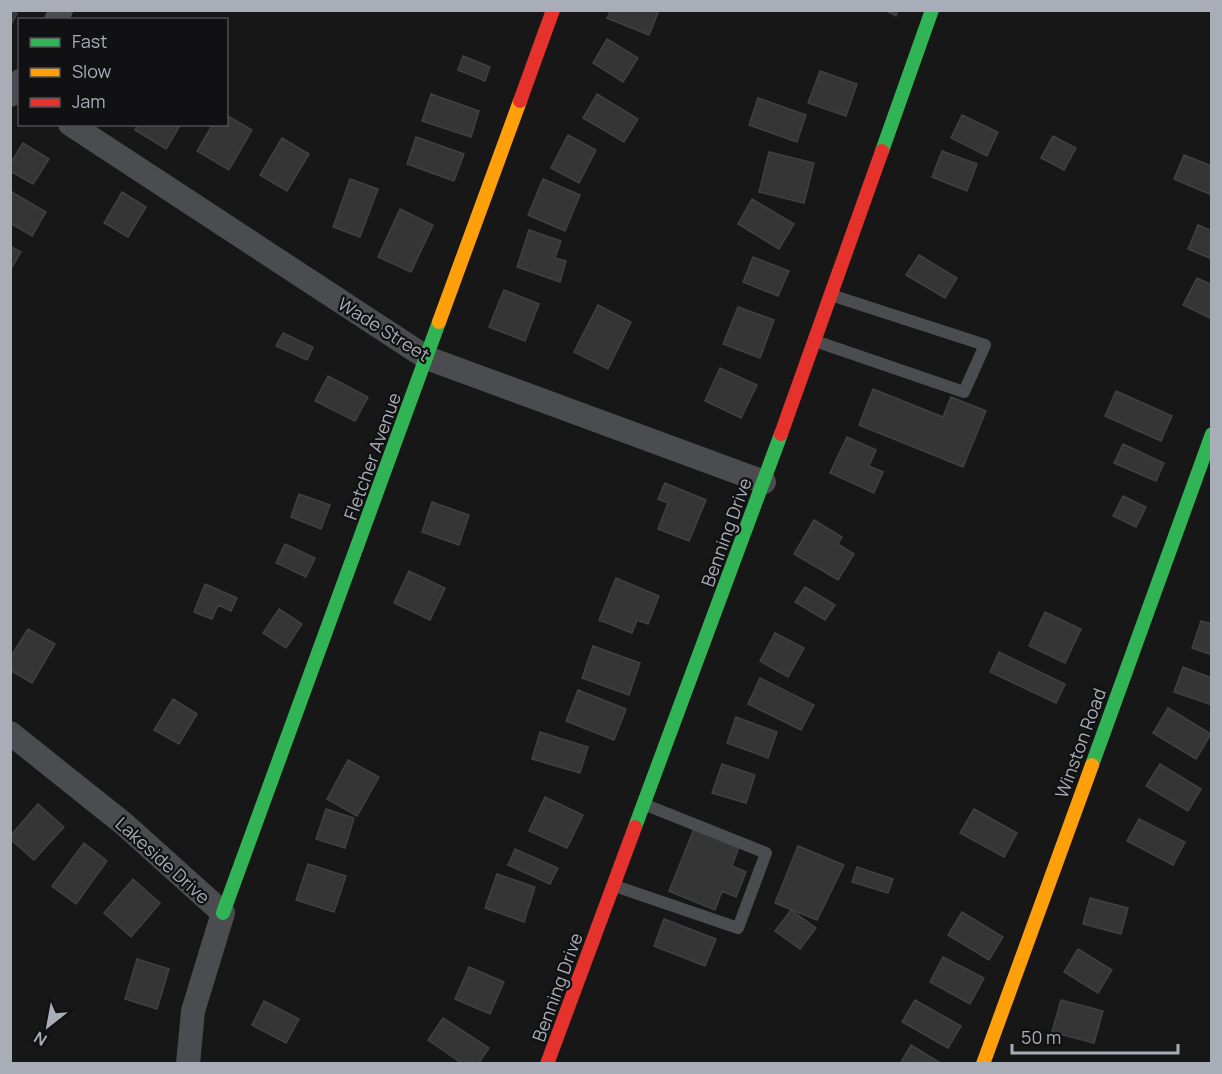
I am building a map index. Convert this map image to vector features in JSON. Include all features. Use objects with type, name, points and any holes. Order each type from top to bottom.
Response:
[{"type":"street","name":"Fletcher Avenue","points":[[223,913],[553,10]]},
{"type":"street","name":"Benning Drive","points":[[548,1064],[764,482],[932,10]]},
{"type":"street","name":"Wade Street","points":[[73,126],[427,358],[764,482]]},
{"type":"street","name":"Winston Road","points":[[983,1063],[1212,434]]},
{"type":"street","name":"Lakeside Drive","points":[[10,733],[124,824],[223,913],[193,1011],[188,1064]]},
{"type":"lane","points":[[814,341],[964,392],[985,345],[831,295]]},
{"type":"lane","points":[[614,885],[738,928],[766,853],[644,804]]},
{"type":"building","points":[[10,10],[17,14],[10,26]]},
{"type":"building","points":[[611,10],[659,10],[649,35],[607,18]]},
{"type":"building","points":[[885,10],[898,10],[896,16]]},
{"type":"building","points":[[607,39],[638,58],[623,82],[593,63]]},
{"type":"building","points":[[463,56],[490,67],[485,81],[458,70]]},
{"type":"building","points":[[820,71],[857,84],[846,116],[808,103]]},
{"type":"building","points":[[431,94],[479,111],[471,137],[422,121]]},
{"type":"building","points":[[597,94],[638,119],[624,142],[583,118]]},
{"type":"building","points":[[758,98],[806,115],[797,142],[749,125]]},
{"type":"building","points":[[962,115],[998,132],[987,156],[951,138]]},
{"type":"building","points":[[228,116],[252,130],[229,170],[197,151],[212,126],[228,126]]},
{"type":"building","points":[[137,126],[180,126],[166,149],[135,130]]},
{"type":"building","points":[[568,135],[596,150],[579,183],[551,168]]},
{"type":"building","points":[[1053,136],[1076,148],[1064,170],[1041,158]]},
{"type":"building","points":[[416,137],[464,154],[454,181],[407,164]]},
{"type":"building","points":[[282,138],[309,154],[287,191],[260,175]]},
{"type":"building","points":[[23,143],[49,159],[33,184],[10,171],[10,164]]},
{"type":"building","points":[[942,151],[977,164],[967,191],[932,177]]},
{"type":"building","points":[[769,152],[814,163],[804,203],[759,192]]},
{"type":"building","points":[[1184,155],[1212,166],[1212,195],[1174,179]]},
{"type":"building","points":[[350,179],[378,189],[360,237],[333,227]]},
{"type":"building","points":[[543,179],[580,195],[565,231],[528,215]]},
{"type":"building","points":[[10,191],[46,212],[32,236],[10,223]]},
{"type":"building","points":[[122,192],[146,207],[128,237],[104,223]]},
{"type":"building","points":[[752,199],[794,224],[779,249],[738,224]]},
{"type":"building","points":[[400,209],[433,225],[411,272],[378,257]]},
{"type":"building","points":[[1198,225],[1212,231],[1212,259],[1188,249]]},
{"type":"building","points":[[529,230],[561,241],[555,258],[566,261],[560,282],[517,267]]},
{"type":"building","points":[[10,246],[21,252],[10,270]]},
{"type":"building","points":[[919,255],[957,278],[945,298],[906,275]]},
{"type":"building","points":[[753,257],[789,271],[778,296],[743,282]]},
{"type":"building","points":[[1197,278],[1212,285],[1212,319],[1183,305]]},
{"type":"building","points":[[504,290],[539,304],[525,341],[489,327]]},
{"type":"building","points":[[598,305],[631,322],[608,369],[574,352]]},
{"type":"building","points":[[738,307],[774,320],[760,358],[723,344]]},
{"type":"building","points":[[283,333],[313,347],[307,360],[276,346]]},
{"type":"building","points":[[720,368],[757,385],[741,418],[705,401]]},
{"type":"building","points":[[328,376],[368,397],[355,421],[315,401]]},
{"type":"building","points":[[873,389],[943,417],[951,397],[986,411],[963,467],[859,425]]},
{"type":"building","points":[[1116,391],[1172,416],[1161,441],[1105,416]]},
{"type":"building","points":[[847,437],[876,450],[869,466],[883,472],[874,493],[830,473]]},
{"type":"building","points":[[1123,444],[1164,463],[1156,481],[1114,463]]},
{"type":"building","points":[[665,483],[706,500],[689,541],[658,529],[668,503],[658,499]]},
{"type":"building","points":[[299,494],[330,505],[321,529],[291,517]]},
{"type":"building","points":[[1123,496],[1146,507],[1136,527],[1113,516]]},
{"type":"building","points":[[432,502],[469,515],[459,545],[422,532]]},
{"type":"building","points":[[814,520],[842,537],[838,544],[854,554],[838,580],[794,554]]},
{"type":"building","points":[[285,544],[315,558],[306,577],[276,563]]},
{"type":"building","points":[[409,571],[445,588],[430,620],[394,603]]},
{"type":"building","points":[[616,578],[659,596],[648,624],[637,620],[632,633],[599,620]]},
{"type":"building","points":[[205,584],[237,598],[231,611],[218,605],[212,619],[194,612]]},
{"type":"building","points":[[805,587],[835,605],[825,620],[795,602]]},
{"type":"building","points":[[279,609],[302,624],[286,648],[263,633]]},
{"type":"building","points":[[1045,612],[1081,629],[1065,663],[1029,646]]},
{"type":"building","points":[[1201,621],[1212,624],[1212,655],[1192,648]]},
{"type":"building","points":[[28,629],[55,644],[32,683],[10,670],[10,658]]},
{"type":"building","points":[[775,633],[804,648],[788,677],[760,661]]},
{"type":"building","points":[[593,646],[640,663],[629,695],[582,678]]},
{"type":"building","points":[[999,652],[1065,684],[1056,703],[990,672]]},
{"type":"building","points":[[1183,667],[1212,678],[1212,705],[1174,692]]},
{"type":"building","points":[[760,678],[814,705],[801,730],[748,704]]},
{"type":"building","points":[[578,690],[626,709],[614,740],[566,721]]},
{"type":"building","points":[[173,699],[197,714],[179,744],[154,730]]},
{"type":"building","points":[[1168,708],[1211,734],[1196,759],[1153,733]]},
{"type":"building","points":[[736,717],[777,732],[768,758],[727,743]]},
{"type":"building","points":[[540,732],[588,747],[580,773],[532,759]]},
{"type":"building","points":[[348,760],[379,777],[357,816],[327,799]]},
{"type":"building","points":[[722,764],[755,775],[746,803],[712,793]]},
{"type":"building","points":[[1160,764],[1201,789],[1188,811],[1146,786]]},
{"type":"building","points":[[545,797],[583,815],[567,848],[529,831]]},
{"type":"building","points":[[38,804],[64,827],[34,860],[10,839],[10,836]]},
{"type":"building","points":[[326,809],[354,818],[345,848],[316,839]]},
{"type":"building","points":[[974,809],[1017,833],[1004,857],[960,833]]},
{"type":"building","points":[[1139,819],[1185,842],[1173,865],[1127,841]]},
{"type":"building","points":[[694,829],[739,847],[732,866],[746,872],[736,897],[722,891],[715,910],[669,891]]},
{"type":"building","points":[[84,843],[107,861],[76,904],[52,886]]},
{"type":"building","points":[[798,846],[844,865],[817,920],[775,903]]},
{"type":"building","points":[[515,849],[558,868],[550,884],[508,865]]},
{"type":"building","points":[[308,864],[346,876],[334,912],[296,900]]},
{"type":"building","points":[[857,867],[893,879],[888,893],[852,882]]},
{"type":"building","points":[[497,874],[535,887],[524,922],[485,908]]},
{"type":"building","points":[[133,879],[160,903],[131,937],[104,913]]},
{"type":"building","points":[[1090,898],[1128,908],[1121,934],[1083,924]]},
{"type":"building","points":[[791,910],[816,928],[800,949],[775,931]]},
{"type":"building","points":[[962,912],[1003,937],[989,960],[948,935]]},
{"type":"building","points":[[664,919],[716,939],[705,966],[654,946]]},
{"type":"building","points":[[1078,949],[1112,970],[1098,993],[1064,972]]},
{"type":"building","points":[[943,957],[984,978],[970,1004],[930,982]]},
{"type":"building","points":[[137,959],[169,969],[157,1009],[125,999]]},
{"type":"building","points":[[469,967],[504,982],[490,1014],[455,999]]},
{"type":"building","points":[[915,1000],[961,1026],[948,1048],[902,1022]]},
{"type":"building","points":[[1061,1000],[1103,1011],[1094,1043],[1052,1032]]},
{"type":"building","points":[[264,1001],[299,1019],[286,1043],[252,1025]]},
{"type":"building","points":[[443,1018],[489,1048],[478,1064],[463,1064],[428,1040]]},
{"type":"building","points":[[911,1045],[942,1064],[900,1064]]},
{"type":"traffic: fast","points":[[882,151],[932,10]]},
{"type":"traffic: fast","points":[[223,913],[439,322]]},
{"type":"traffic: fast","points":[[635,827],[781,434]]},
{"type":"traffic: fast","points":[[1092,765],[1212,434]]},
{"type":"traffic: slow","points":[[439,322],[520,101]]},
{"type":"traffic: slow","points":[[983,1064],[1092,765]]},
{"type":"traffic: jam","points":[[520,101],[553,10]]},
{"type":"traffic: jam","points":[[781,434],[882,151]]},
{"type":"traffic: jam","points":[[547,1064],[635,827]]}]
